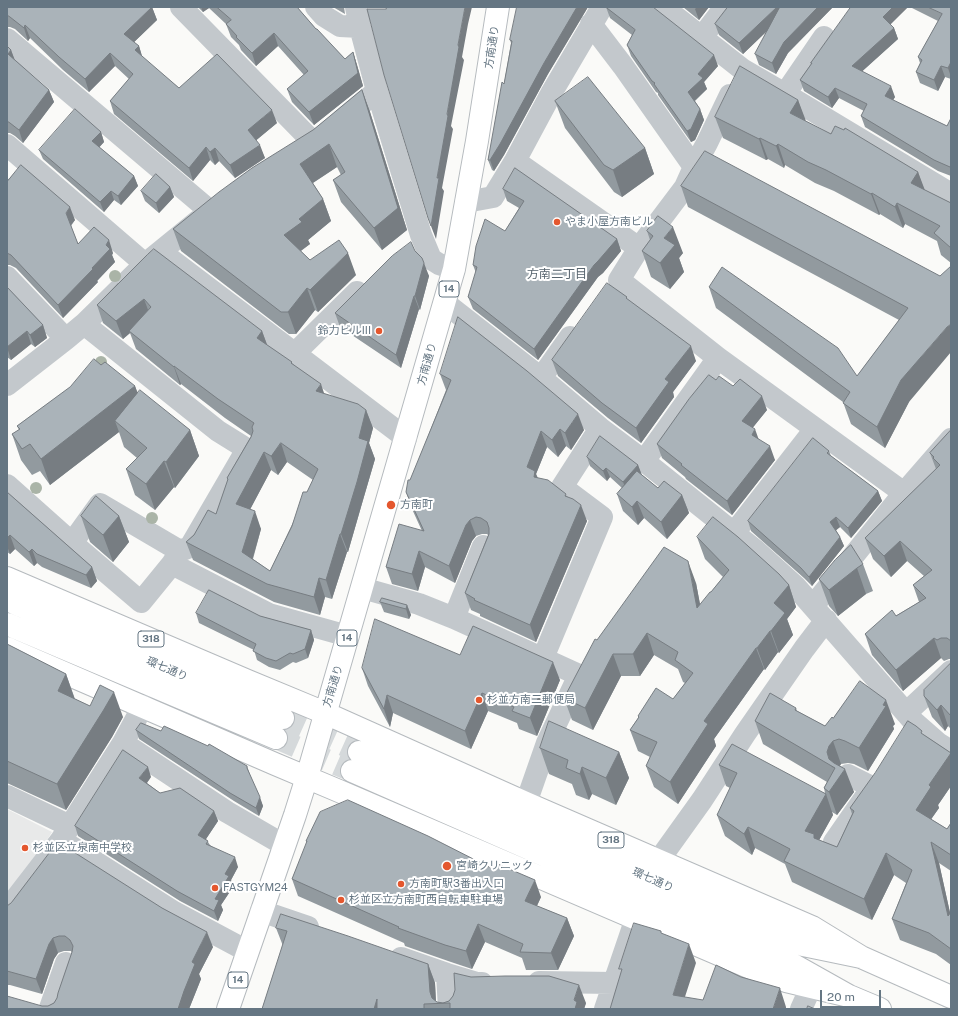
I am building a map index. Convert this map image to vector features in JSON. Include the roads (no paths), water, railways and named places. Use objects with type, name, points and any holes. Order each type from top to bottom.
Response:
[{"type":"main road","name":"方南通り","points":[[325,713],[454,269],[498,7]]},
{"type":"main road","name":"318","points":[[7,578],[325,713],[526,803],[812,927],[862,957]]},
{"type":"main road","name":"環七通り","points":[[7,600],[279,728],[7,624]]},
{"type":"main road","name":"318","points":[[7,648],[753,969],[786,981],[849,996]]},
{"type":"main road","name":"14","points":[[228,1009],[295,815],[325,713]]},
{"type":"main road","name":"環七通り","points":[[880,1009],[849,996],[792,964],[356,761],[518,820],[803,945],[862,957],[951,997]]},
{"type":"street","points":[[181,7],[313,142]]},
{"type":"street","points":[[316,7],[324,16],[340,26],[358,17],[413,241],[431,259],[439,264],[454,269]]},
{"type":"street","points":[[663,7],[742,69],[951,194]]},
{"type":"street","points":[[702,37],[725,7]]},
{"type":"street","points":[[466,202],[493,197],[596,16]]},
{"type":"street","points":[[596,16],[623,66],[694,167]]},
{"type":"street","points":[[785,94],[824,37]]},
{"type":"street","points":[[7,39],[210,212]]},
{"type":"street","points":[[742,69],[694,167],[686,187],[611,285],[718,358],[904,493]]},
{"type":"street","points":[[293,155],[313,142],[377,91]]},
{"type":"street","points":[[7,145],[153,258],[295,353],[406,438]]},
{"type":"street","points":[[515,160],[639,248]]},
{"type":"street","points":[[7,385],[84,324],[153,258],[228,198]]},
{"type":"street","points":[[7,277],[66,339]]},
{"type":"street","points":[[295,353],[372,277]]},
{"type":"street","points":[[445,303],[541,378],[600,428],[644,461],[754,549],[796,587],[910,717],[938,743],[951,751]]},
{"type":"street","points":[[541,378],[581,321]]},
{"type":"street","points":[[7,485],[72,543],[142,602],[176,557],[190,547],[247,449],[218,431],[84,324]]},
{"type":"street","points":[[644,461],[718,358]]},
{"type":"street","points":[[543,658],[602,517],[562,487],[600,428]]},
{"type":"street","points":[[734,533],[815,429]]},
{"type":"street","points":[[659,860],[702,800],[745,734],[804,649],[819,613],[904,493],[951,439]]},
{"type":"street","points":[[72,543],[100,504],[176,557],[269,614],[348,636]]},
{"type":"street","points":[[454,618],[483,546]]},
{"type":"street","points":[[362,588],[419,604],[454,618],[579,675],[547,743],[526,803]]},
{"type":"street","points":[[901,741],[910,717],[951,672]]},
{"type":"street","points":[[7,910],[65,833],[123,743],[143,706]]},
{"type":"street","points":[[123,743],[227,812],[284,845]]},
{"type":"street","points":[[834,842],[884,768]]},
{"type":"street","points":[[848,775],[872,787]]},
{"type":"street","points":[[7,796],[65,833],[174,912],[247,951]]},
{"type":"street","points":[[261,911],[330,934]]},
{"type":"street","points":[[605,1009],[636,918]]},
{"type":"street","points":[[381,951],[477,983],[498,982]]},
{"type":"street","points":[[44,1007],[66,963]]},
{"type":"street","points":[[447,974],[450,1009]]},
{"type":"street","points":[[520,982],[614,983]]},
{"type":"street","points":[[801,1009],[811,987]]},
{"type":"tunnel","points":[[283,718],[359,752]]},
{"type":"tunnel","points":[[276,738],[352,771]]},
{"type":"place","name":"やま小屋方南ビル","points":[[557,222]]},
{"type":"place","name":"鈴力ビルIII","points":[[379,331]]},
{"type":"place","name":"方南町","points":[[391,505]]},
{"type":"place","name":"杉並方南二郵便局","points":[[479,700]]},
{"type":"place","name":"杉並区立泉南中学校","points":[[25,848]]},
{"type":"place","name":"宮崎クリニック","points":[[447,866]]},
{"type":"place","name":"方南町駅3番出入口","points":[[401,884]]},
{"type":"place","name":"FASTGYM24","points":[[215,888]]},
{"type":"place","name":"杉並区立方南町西自転車駐車場","points":[[341,900]]},
{"type":"district","name":"方南二丁目","points":[[557,274]]}]
